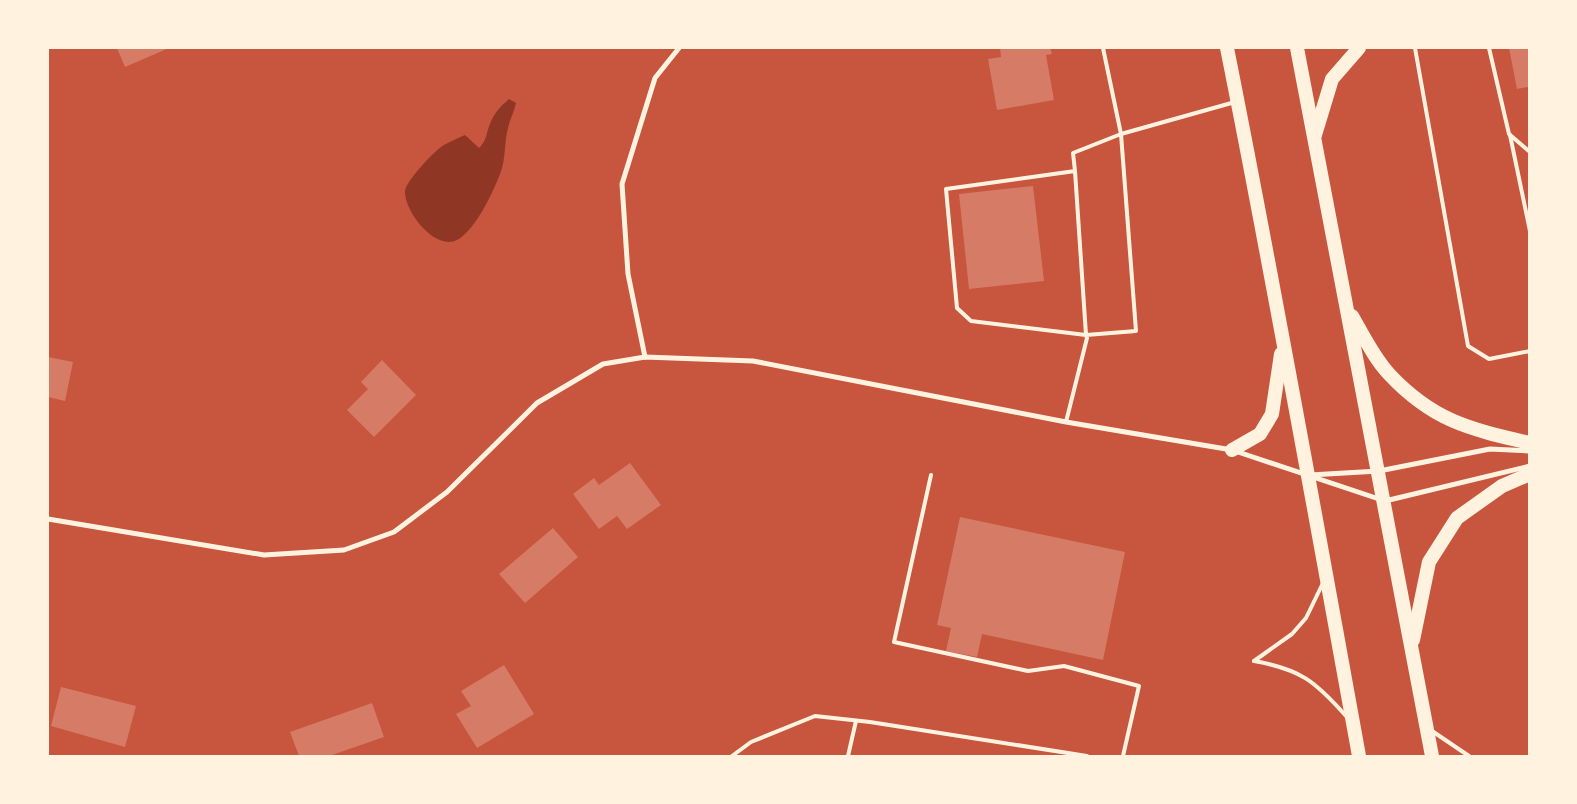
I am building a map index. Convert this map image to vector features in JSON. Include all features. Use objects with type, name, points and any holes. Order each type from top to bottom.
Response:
[{"type":"highway","points":[[1227,48],[1359,756]]},
{"type":"highway","points":[[1297,48],[1385,501],[1432,756]]},
{"type":"highway","points":[[1314,138],[1332,79],[1359,48]]},
{"type":"highway","points":[[1347,309],[1388,373],[1430,411],[1472,430],[1530,443]]},
{"type":"highway","points":[[1232,450],[1260,434],[1272,414],[1283,341]]},
{"type":"highway","points":[[1412,648],[1429,562],[1458,518],[1502,486],[1530,474]]},
{"type":"street","points":[[646,356],[628,274],[622,184],[655,78],[679,48]]},
{"type":"street","points":[[48,519],[264,556],[344,550],[394,532],[447,492],[537,403],[603,364],[646,356],[753,361],[1066,422],[1232,450],[1385,501],[1530,466]]},
{"type":"street","points":[[1307,476],[1379,470],[1490,449],[1530,451]]},
{"type":"lane","points":[[1074,171],[946,189],[957,308],[971,321],[1086,335],[1136,331],[1120,134],[1103,48]]},
{"type":"lane","points":[[1415,48],[1468,346],[1489,360],[1530,351]]},
{"type":"lane","points":[[1489,48],[1530,231]]},
{"type":"lane","points":[[1066,422],[1086,335],[1073,154],[1120,134],[1238,102]]},
{"type":"lane","points":[[1509,134],[1530,152]]},
{"type":"lane","points":[[931,475],[894,642],[1028,671],[1064,666],[1139,686],[1123,756]]},
{"type":"lane","points":[[1530,554],[1530,563]]},
{"type":"lane","points":[[1326,576],[1306,618],[1292,634],[1254,661],[1278,665],[1299,673],[1326,694],[1352,722]]},
{"type":"lane","points":[[732,756],[751,742],[815,716],[1086,756]]},
{"type":"lane","points":[[848,756],[856,721]]},
{"type":"lane","points":[[1427,728],[1469,756]]},
{"type":"shaded area","points":[[509,99],[516,103],[507,133],[502,169],[497,182],[477,220],[464,235],[457,240],[448,242],[439,240],[422,227],[415,218],[406,199],[405,191],[407,186],[415,173],[428,159],[447,144],[465,135],[479,148],[485,140],[494,116]]},
{"type":"building","points":[[117,48],[169,48],[125,67]]},
{"type":"building","points":[[1000,48],[1050,48],[1052,54],[1046,55],[1054,100],[997,110],[988,59],[1001,57]]},
{"type":"building","points":[[1509,48],[1530,48],[1530,90],[1528,87],[1517,89]]},
{"type":"building","points":[[1033,186],[1044,281],[969,289],[959,194]]},
{"type":"building","points":[[48,357],[73,362],[65,401],[48,397]]},
{"type":"building","points":[[382,360],[416,395],[374,437],[347,410],[368,389],[361,382]]},
{"type":"building","points":[[630,463],[661,505],[627,529],[617,516],[599,529],[573,494],[594,478],[599,485]]},
{"type":"building","points":[[960,517],[1125,552],[1103,660],[982,634],[977,657],[946,651],[951,628],[937,625]]},
{"type":"building","points":[[553,528],[578,557],[525,603],[499,574]]},
{"type":"building","points":[[504,665],[534,714],[477,748],[456,714],[471,706],[461,691]]},
{"type":"building","points":[[61,687],[136,706],[125,747],[51,726]]},
{"type":"building","points":[[372,703],[384,737],[329,756],[299,756],[290,732]]}]
